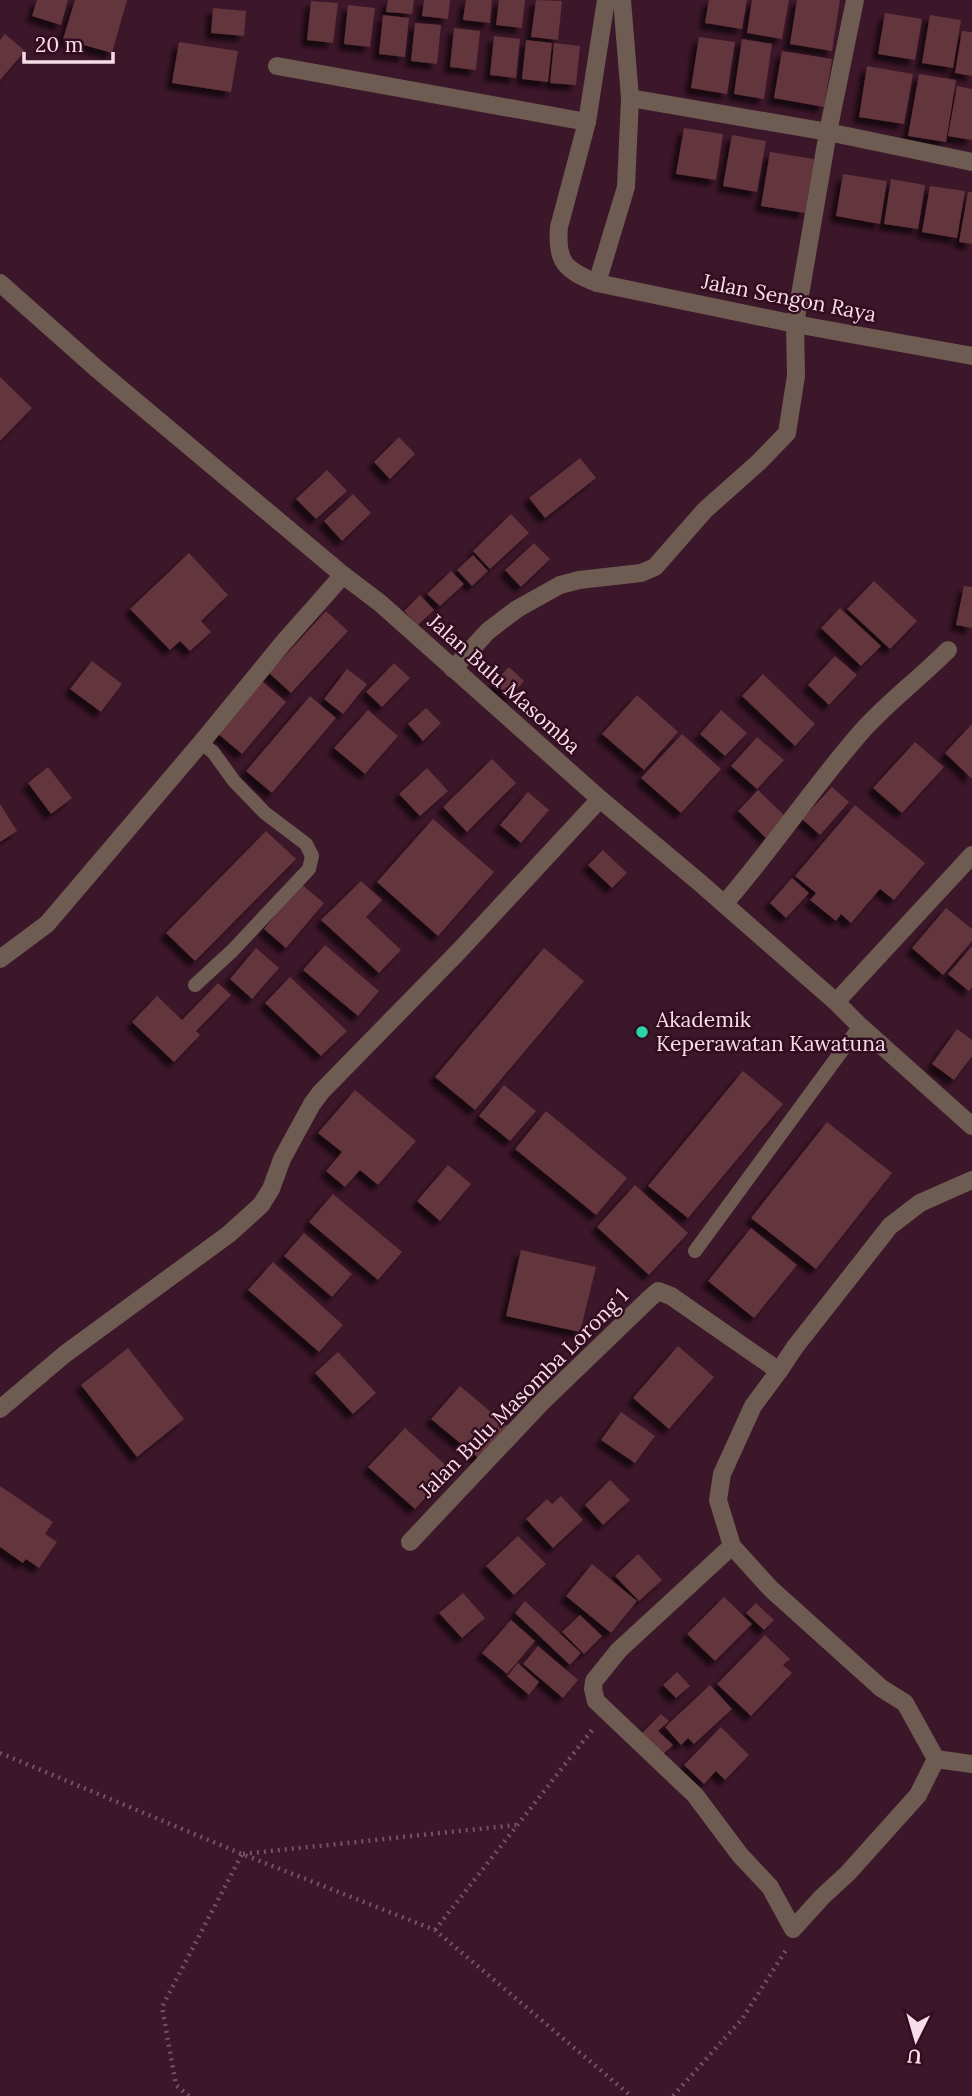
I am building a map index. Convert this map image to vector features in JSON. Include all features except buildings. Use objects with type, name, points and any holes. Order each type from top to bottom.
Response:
[{"type":"street","name":"Jalan Sengon Raya","points":[[606,0],[587,122],[559,227],[561,261],[576,274],[597,283],[795,324],[972,356]]},
{"type":"street","points":[[597,283],[626,187],[630,98],[622,0]]},
{"type":"street","points":[[453,669],[488,631],[560,585],[579,580],[641,573],[655,567],[705,510],[759,463],[787,433],[796,376],[795,324],[828,132],[855,0]]},
{"type":"street","points":[[277,66],[587,122]]},
{"type":"street","points":[[630,98],[828,132],[972,162]]},
{"type":"street","name":"Jalan Bulu Masomba","points":[[0,283],[97,369],[380,603],[600,799],[836,1002],[860,1027],[972,1126]]},
{"type":"street","points":[[0,959],[47,924],[343,575]]},
{"type":"street","points":[[724,904],[864,729],[948,650]]},
{"type":"street","points":[[0,1409],[65,1354],[196,1259],[261,1205],[282,1158],[321,1092],[459,951],[600,799]]},
{"type":"street","points":[[836,1002],[972,855]]},
{"type":"street","points":[[936,1759],[905,1703],[881,1688],[771,1589],[732,1546],[718,1500],[722,1474],[753,1406],[795,1347],[890,1226],[920,1203],[972,1180]]},
{"type":"street","name":"Jalan Bulu Masomba Lorong 1","points":[[410,1542],[542,1402],[658,1291],[671,1296],[779,1371]]},
{"type":"street","points":[[732,1546],[620,1650],[594,1681],[594,1697],[695,1795],[740,1855],[769,1887],[793,1929],[918,1795],[936,1759]]},
{"type":"street","points":[[936,1759],[972,1764]]},
{"type":"lane","points":[[195,985],[232,951],[309,869],[312,856],[306,844],[265,813],[234,781],[213,752],[201,743]]},
{"type":"lane","points":[[695,1251],[860,1027]]},
{"type":"path","points":[[435,1930],[608,1710]]},
{"type":"path","points":[[0,1753],[242,1854],[435,1930],[631,2096]]},
{"type":"path","points":[[242,1854],[517,1825]]},
{"type":"path","points":[[189,2096],[176,2085],[162,2007],[242,1854]]},
{"type":"path","points":[[673,2096],[742,2019],[786,1949],[793,1929]]},
{"type":"place","name":"Akademik Keperawatan Kawatuna","points":[[642,1032]]}]
